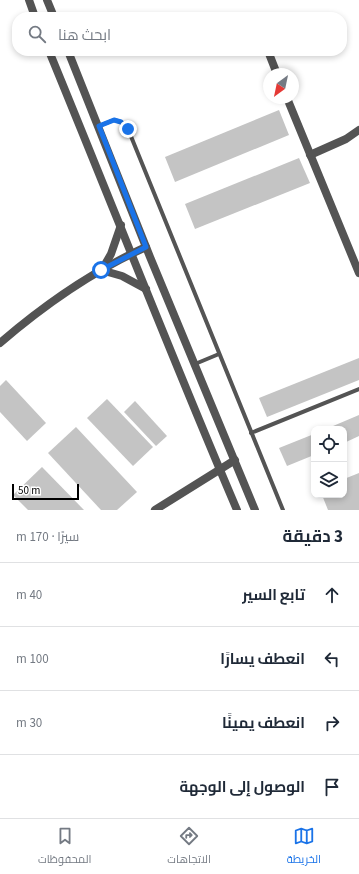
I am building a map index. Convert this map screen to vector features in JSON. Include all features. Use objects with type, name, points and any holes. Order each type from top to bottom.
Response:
[{"type":"street","points":[[28,0],[34,12]]},
{"type":"street","points":[[47,0],[52,12]]},
{"type":"street","points":[[51,56],[121,225],[219,470],[237,510]]},
{"type":"street","points":[[70,56],[146,247],[256,510]]},
{"type":"street","points":[[270,56],[275,68]]},
{"type":"street","points":[[289,104],[359,273]]},
{"type":"street","points":[[310,155],[339,143],[359,130]]},
{"type":"street","points":[[102,269],[113,249],[121,225]]},
{"type":"street","points":[[0,343],[25,321],[102,269],[146,247]]},
{"type":"street","points":[[102,269],[122,276],[146,289]]},
{"type":"street","points":[[155,510],[235,460]]},
{"type":"lane","points":[[99,126],[114,120],[121,122],[128,129],[251,433],[284,510]]},
{"type":"lane","points":[[195,364],[219,354]]},
{"type":"lane","points":[[251,433],[359,389]]},
{"type":"building","points":[[279,110],[289,135],[175,182],[165,157]]},
{"type":"building","points":[[299,158],[310,183],[195,229],[185,204]]},
{"type":"building","points":[[359,358],[359,380],[267,417],[259,398]]},
{"type":"building","points":[[6,380],[46,423],[27,441],[0,412],[0,386]]},
{"type":"building","points":[[107,399],[153,447],[133,466],[87,418]]},
{"type":"building","points":[[135,401],[167,436],[156,446],[124,412]]},
{"type":"building","points":[[359,415],[359,436],[347,442],[347,426],[333,426]]},
{"type":"building","points":[[76,427],[137,492],[117,510],[101,510],[48,453]]},
{"type":"building","points":[[311,435],[311,456],[287,466],[279,448]]},
{"type":"building","points":[[42,467],[84,510],[28,510],[13,495]]},
{"type":"building","points":[[359,473],[359,510],[328,510],[323,498],[347,498],[347,478]]},
{"type":"route","points":[[101,270],[146,247],[99,126],[114,120],[121,122],[128,129]]}]
